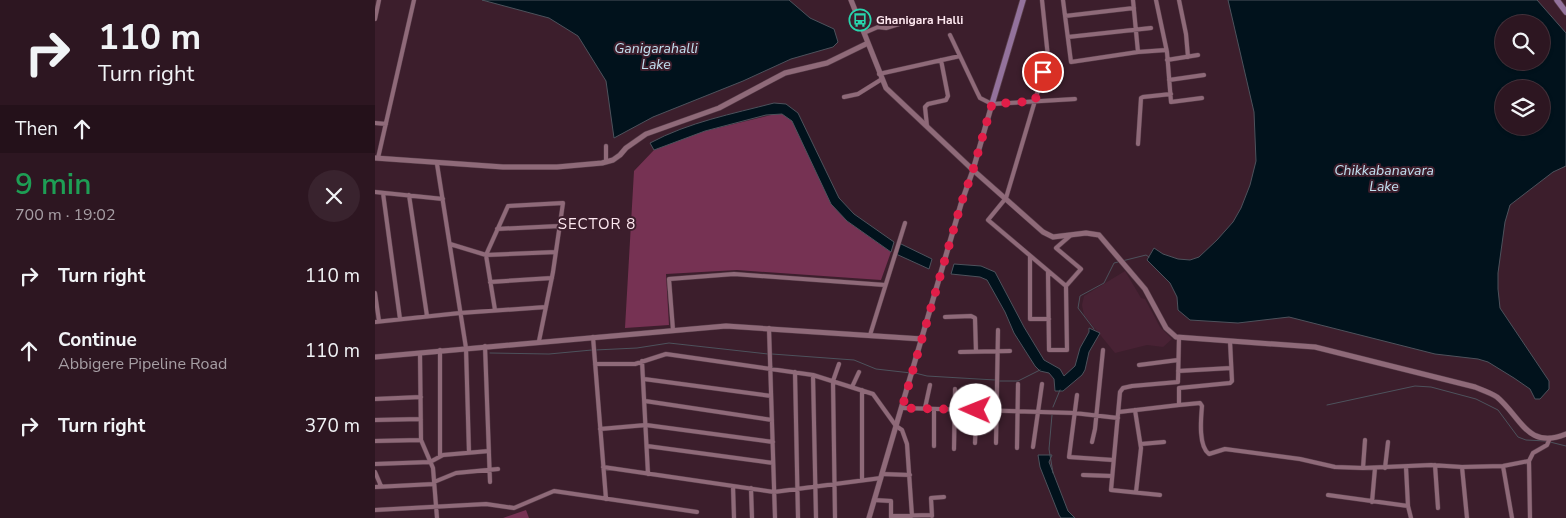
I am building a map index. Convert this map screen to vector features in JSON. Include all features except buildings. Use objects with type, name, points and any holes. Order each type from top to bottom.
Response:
[{"type":"main road","points":[[992,104],[1023,0]]},
{"type":"main road","points":[[1557,0],[1566,12]]},
{"type":"street","points":[[375,19],[379,0]]},
{"type":"street","points":[[414,0],[377,158],[437,164],[503,167],[557,167],[606,162],[620,155],[626,148],[646,134],[719,108],[785,73],[827,63],[868,43]]},
{"type":"street","points":[[851,0],[886,88],[973,170],[1049,235],[1053,237],[1086,233],[1096,234],[1145,290],[1169,332],[1179,337],[1315,347],[1475,387],[1496,397],[1526,430],[1536,437],[1549,440]]},
{"type":"street","points":[[1042,0],[1048,57],[1006,198],[988,220],[1066,286]]},
{"type":"street","points":[[1063,0],[1071,62],[1138,52],[1166,50]]},
{"type":"street","points":[[1133,0],[1138,52]]},
{"type":"street","points":[[1156,0],[1166,50],[1171,102],[1202,98]]},
{"type":"street","points":[[1179,0],[1186,34],[1188,57]]},
{"type":"street","points":[[1065,16],[1134,8]]},
{"type":"street","points":[[864,33],[878,27],[886,28],[918,19],[922,21]]},
{"type":"street","points":[[1067,37],[1151,28]]},
{"type":"street","points":[[950,35],[980,98],[992,104],[1075,99]]},
{"type":"street","points":[[1167,60],[1198,55]]},
{"type":"street","points":[[844,97],[858,94],[881,76],[960,56]]},
{"type":"street","points":[[927,126],[925,107],[928,104],[946,100],[948,96],[941,60]]},
{"type":"street","points":[[1169,80],[1204,75]]},
{"type":"street","points":[[1138,144],[1141,98],[1171,94]]},
{"type":"street","points":[[869,518],[992,104]]},
{"type":"street","points":[[375,123],[386,124]]},
{"type":"street","points":[[606,146],[606,162]]},
{"type":"street","points":[[437,164],[466,348],[469,453]]},
{"type":"street","points":[[375,192],[443,198]]},
{"type":"street","points":[[383,193],[400,319]]},
{"type":"street","points":[[409,195],[427,316]]},
{"type":"street","points":[[495,310],[486,255],[508,206],[563,203],[539,341]]},
{"type":"street","points":[[870,335],[905,223]]},
{"type":"street","points":[[497,229],[559,226]]},
{"type":"street","points":[[1049,272],[1049,350],[1067,350],[1066,286],[1081,269],[1056,248],[1071,235]]},
{"type":"street","points":[[450,244],[486,255],[555,252]]},
{"type":"street","points":[[1030,256],[1030,319],[1049,319]]},
{"type":"street","points":[[673,330],[669,279],[734,274],[885,285]]},
{"type":"street","points":[[490,282],[551,278]]},
{"type":"street","points":[[375,294],[377,322],[427,316],[546,307]]},
{"type":"street","points":[[945,317],[971,316],[975,318],[976,352]]},
{"type":"street","points":[[375,356],[726,326],[922,339]]},
{"type":"street","points":[[769,328],[775,518]]},
{"type":"street","points":[[996,443],[998,330]]},
{"type":"street","points":[[593,336],[606,499]]},
{"type":"street","points":[[1179,337],[1179,405]]},
{"type":"street","points":[[1179,388],[1228,384],[1232,381],[1229,340]]},
{"type":"street","points":[[485,346],[490,482]]},
{"type":"street","points":[[440,350],[440,456]]},
{"type":"street","points":[[1092,442],[1103,350]]},
{"type":"street","points":[[960,352],[1010,351]]},
{"type":"street","points":[[420,352],[421,440],[433,468],[437,518]]},
{"type":"street","points":[[595,364],[635,364],[666,354],[813,375],[873,394],[905,436],[910,475],[912,516]]},
{"type":"street","points":[[1139,365],[1178,360]]},
{"type":"street","points":[[643,361],[648,474]]},
{"type":"street","points":[[835,518],[833,381],[839,364]]},
{"type":"street","points":[[1178,371],[1231,368]]},
{"type":"street","points":[[795,372],[798,518]]},
{"type":"street","points":[[852,387],[859,372]]},
{"type":"street","points":[[813,375],[816,518]]},
{"type":"street","points":[[643,379],[771,396]]},
{"type":"street","points":[[1160,495],[1111,490],[1120,392],[1122,389],[1178,382]]},
{"type":"street","points":[[1017,448],[1018,384]]},
{"type":"street","points":[[1033,447],[1042,384]]},
{"type":"street","points":[[925,408],[930,385]]},
{"type":"street","points":[[862,390],[862,480]]},
{"type":"street","points":[[954,450],[955,390]]},
{"type":"street","points":[[1077,394],[1069,457],[1113,460]]},
{"type":"street","points":[[375,398],[421,397]]},
{"type":"street","points":[[975,443],[977,397]]},
{"type":"street","points":[[645,401],[772,420]]},
{"type":"street","points":[[1119,412],[1200,403],[1202,406],[1202,443],[1205,451],[1209,454],[1225,449],[1300,459],[1335,467],[1363,468],[1435,465],[1462,467],[1503,466],[1529,461]]},
{"type":"street","points":[[902,408],[1074,413],[1118,418]]},
{"type":"street","points":[[934,409],[934,446]]},
{"type":"street","points":[[1135,410],[1141,444],[1136,492]]},
{"type":"street","points":[[375,420],[421,419]]},
{"type":"street","points":[[600,429],[646,425],[773,442]]},
{"type":"street","points":[[1530,518],[1529,461],[1533,453],[1549,440],[1566,434]]},
{"type":"street","points":[[375,441],[421,440]]},
{"type":"street","points":[[1363,468],[1365,440]]},
{"type":"street","points":[[1141,444],[1164,442]]},
{"type":"street","points":[[1385,468],[1388,442]]},
{"type":"street","points":[[647,446],[773,463]]},
{"type":"street","points":[[375,464],[431,462],[443,455],[489,452]]},
{"type":"street","points":[[1435,465],[1438,508]]},
{"type":"street","points":[[1503,466],[1512,518]]},
{"type":"street","points":[[603,467],[774,492],[882,476],[910,475]]},
{"type":"street","points":[[1406,467],[1408,506],[1411,518]]},
{"type":"street","points":[[1462,467],[1467,518]]},
{"type":"street","points":[[1372,502],[1375,468]]},
{"type":"street","points":[[375,487],[434,483],[456,472],[498,469]]},
{"type":"street","points":[[375,472],[381,486]]},
{"type":"street","points":[[1083,475],[1112,476]]},
{"type":"street","points":[[733,486],[734,518]]},
{"type":"street","points":[[751,488],[752,518]]},
{"type":"street","points":[[375,510],[486,504],[514,508],[554,491],[697,512]]},
{"type":"street","points":[[1328,495],[1408,506]]},
{"type":"street","points":[[874,500],[891,501],[891,517],[932,517],[931,498],[944,496]]},
{"type":"shaded area","points":[[779,113],[787,116],[792,121],[847,221],[891,252],[881,280],[737,270],[666,274],[669,325],[625,328],[634,171],[654,150],[675,141],[705,131]]},
{"type":"shaded area","points":[[1125,271],[1141,298],[1145,299],[1160,327],[1172,339],[1163,347],[1147,345],[1115,353],[1084,315],[1082,305],[1084,296]]},
{"type":"shaded area","points":[[526,510],[529,518],[503,518]]},
{"type":"water","name":"Ganigarahalli Lake","points":[[482,0],[789,0],[810,18],[834,29],[838,42],[833,47],[791,59],[743,81],[653,117],[614,138],[606,81],[578,36],[549,18]]},
{"type":"water","name":"Chikkabanavara Lake","points":[[1228,0],[1537,0],[1566,33],[1566,166],[1553,172],[1510,205],[1505,222],[1498,273],[1498,289],[1500,308],[1549,381],[1549,389],[1540,399],[1535,399],[1530,389],[1488,362],[1435,354],[1289,317],[1238,323],[1190,320],[1178,310],[1177,297],[1170,283],[1147,260],[1154,248],[1163,254],[1178,259],[1190,260],[1199,257],[1233,222],[1250,185],[1256,161],[1254,112]]},
{"type":"water","points":[[774,103],[786,104],[798,113],[839,198],[854,214],[894,242],[891,252],[847,221],[831,204],[792,121],[782,114],[766,115],[705,131],[654,150],[650,143],[695,124]]},
{"type":"water","points":[[899,243],[932,259],[929,269],[896,254]]},
{"type":"water","points":[[954,264],[981,266],[995,272],[1044,360],[1060,369],[1064,376],[1075,366],[1080,348],[1089,332],[1089,328],[1100,333],[1089,352],[1082,375],[1063,391],[1055,391],[1054,379],[1049,373],[1040,371],[1035,366],[1014,333],[1005,312],[987,280],[980,277],[951,274]]},
{"type":"water","points":[[1038,455],[1052,455],[1049,462],[1068,511],[1075,518],[1061,518],[1059,515],[1040,467]]},
{"type":"waterway","points":[[1122,261],[1146,255],[1149,257]]},
{"type":"waterway","points":[[1094,329],[1078,308],[1080,296],[1104,283],[1114,263],[1118,262]]},
{"type":"waterway","points":[[595,350],[637,348],[669,343],[768,354]]},
{"type":"waterway","points":[[490,353],[549,354],[592,350]]},
{"type":"waterway","points":[[772,354],[854,360],[876,369],[911,373]]},
{"type":"waterway","points":[[999,381],[1018,381],[1040,370]]},
{"type":"waterway","points":[[915,373],[927,376],[995,380]]},
{"type":"waterway","points":[[1327,405],[1415,386],[1431,387],[1476,399],[1498,410],[1518,437],[1526,440],[1546,441]]},
{"type":"waterway","points":[[1053,407],[1060,390]]},
{"type":"waterway","points":[[1052,415],[1049,449],[1053,473]]},
{"type":"waterway","points":[[1550,442],[1566,446]]},
{"type":"place","name":"Ghanigara Halli","points":[[860,20]]},
{"type":"district","name":"SECTOR 8","points":[[597,224]]},
{"type":"route","points":[[976,410],[902,408],[992,104],[1035,101],[1043,72]]}]
